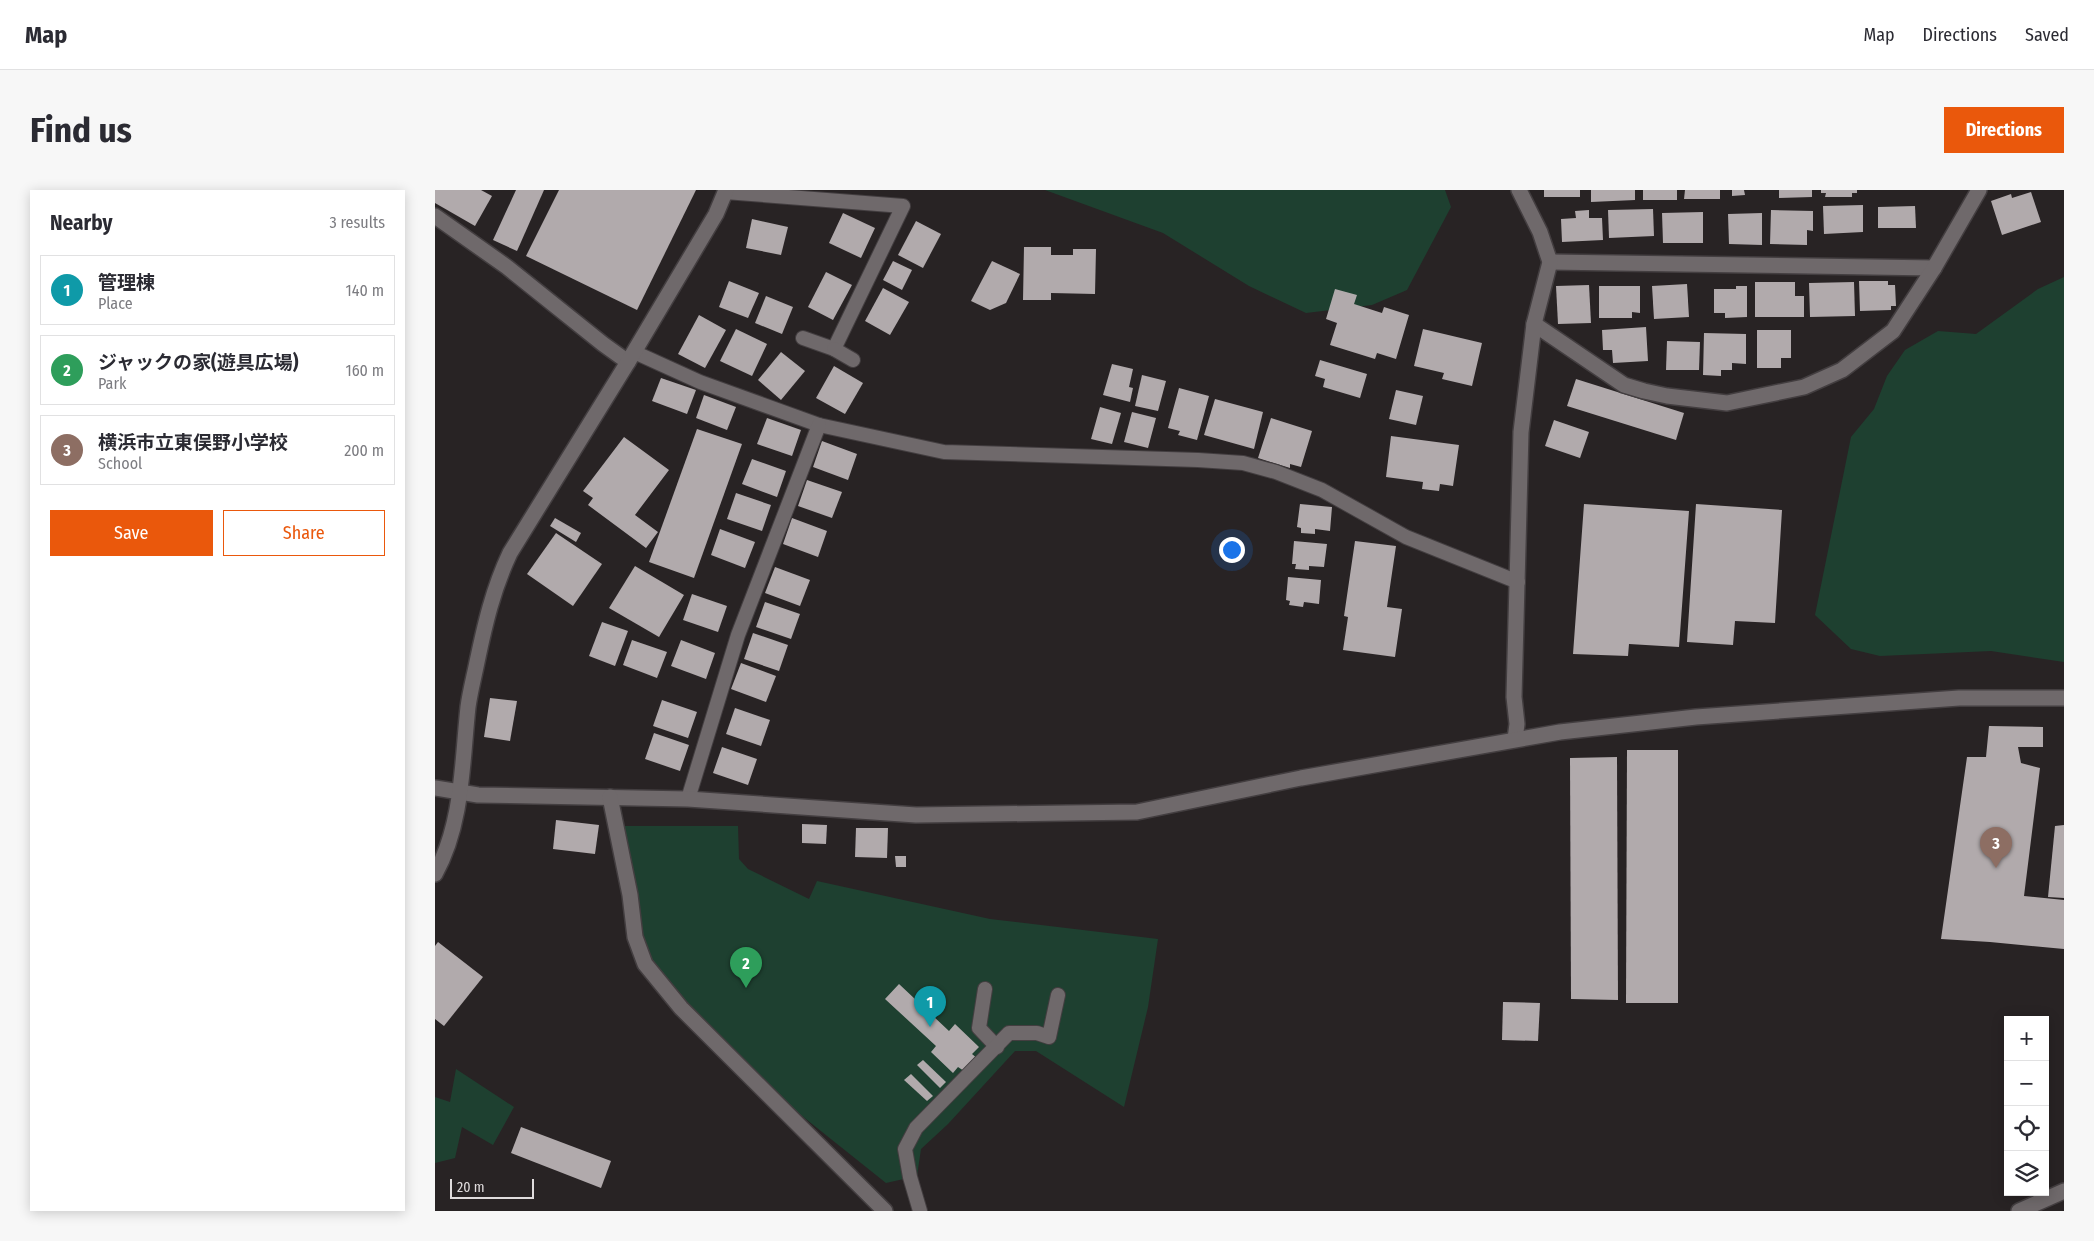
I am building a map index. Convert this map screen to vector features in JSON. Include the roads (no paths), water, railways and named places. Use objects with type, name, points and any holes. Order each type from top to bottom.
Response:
[{"type":"street","points":[[1515,739],[1517,724],[1514,697],[1515,638],[1521,432],[1534,324],[1550,262],[1540,232],[1519,190]]},
{"type":"street","points":[[1534,324],[1624,385],[1667,396],[1727,403],[1804,387],[1842,370],[1893,331],[1934,268],[1979,190]]},
{"type":"street","points":[[435,874],[451,835],[459,792],[469,704],[486,617],[497,581],[510,553],[631,357],[716,214],[726,191]]},
{"type":"street","points":[[435,216],[507,267],[603,344],[631,357]]},
{"type":"street","points":[[1550,262],[1934,268]]},
{"type":"street","points":[[435,788],[478,796],[610,797],[688,800],[916,815],[1027,815],[1137,812],[1301,778],[1560,732],[1696,717],[1959,698],[2064,698]]},
{"type":"street","points":[[610,797],[630,895],[635,937],[645,964],[681,1008],[880,1208]]},
{"type":"street","points":[[2019,1211],[2064,1191]]},
{"type":"lane","points":[[726,191],[903,206],[834,349]]},
{"type":"lane","points":[[803,338],[834,349],[853,360]]},
{"type":"lane","points":[[631,357],[819,425],[943,452],[1155,458],[1243,463],[1276,472],[1322,490],[1406,538],[1518,582]]},
{"type":"lane","points":[[688,800],[738,635],[819,425]]},
{"type":"lane","points":[[985,989],[979,1028],[997,1047]]},
{"type":"lane","points":[[920,1211],[909,1177],[905,1149],[916,1128],[1009,1033],[1037,1033],[1049,1037],[1058,995]]},
{"type":"place","name":"横浜市立東俣野小学校","points":[[1996,868]]},
{"type":"place","name":"ジャックの家(遊具広場)","points":[[746,988]]},
{"type":"place","name":"管理棟","points":[[930,1027]]}]
